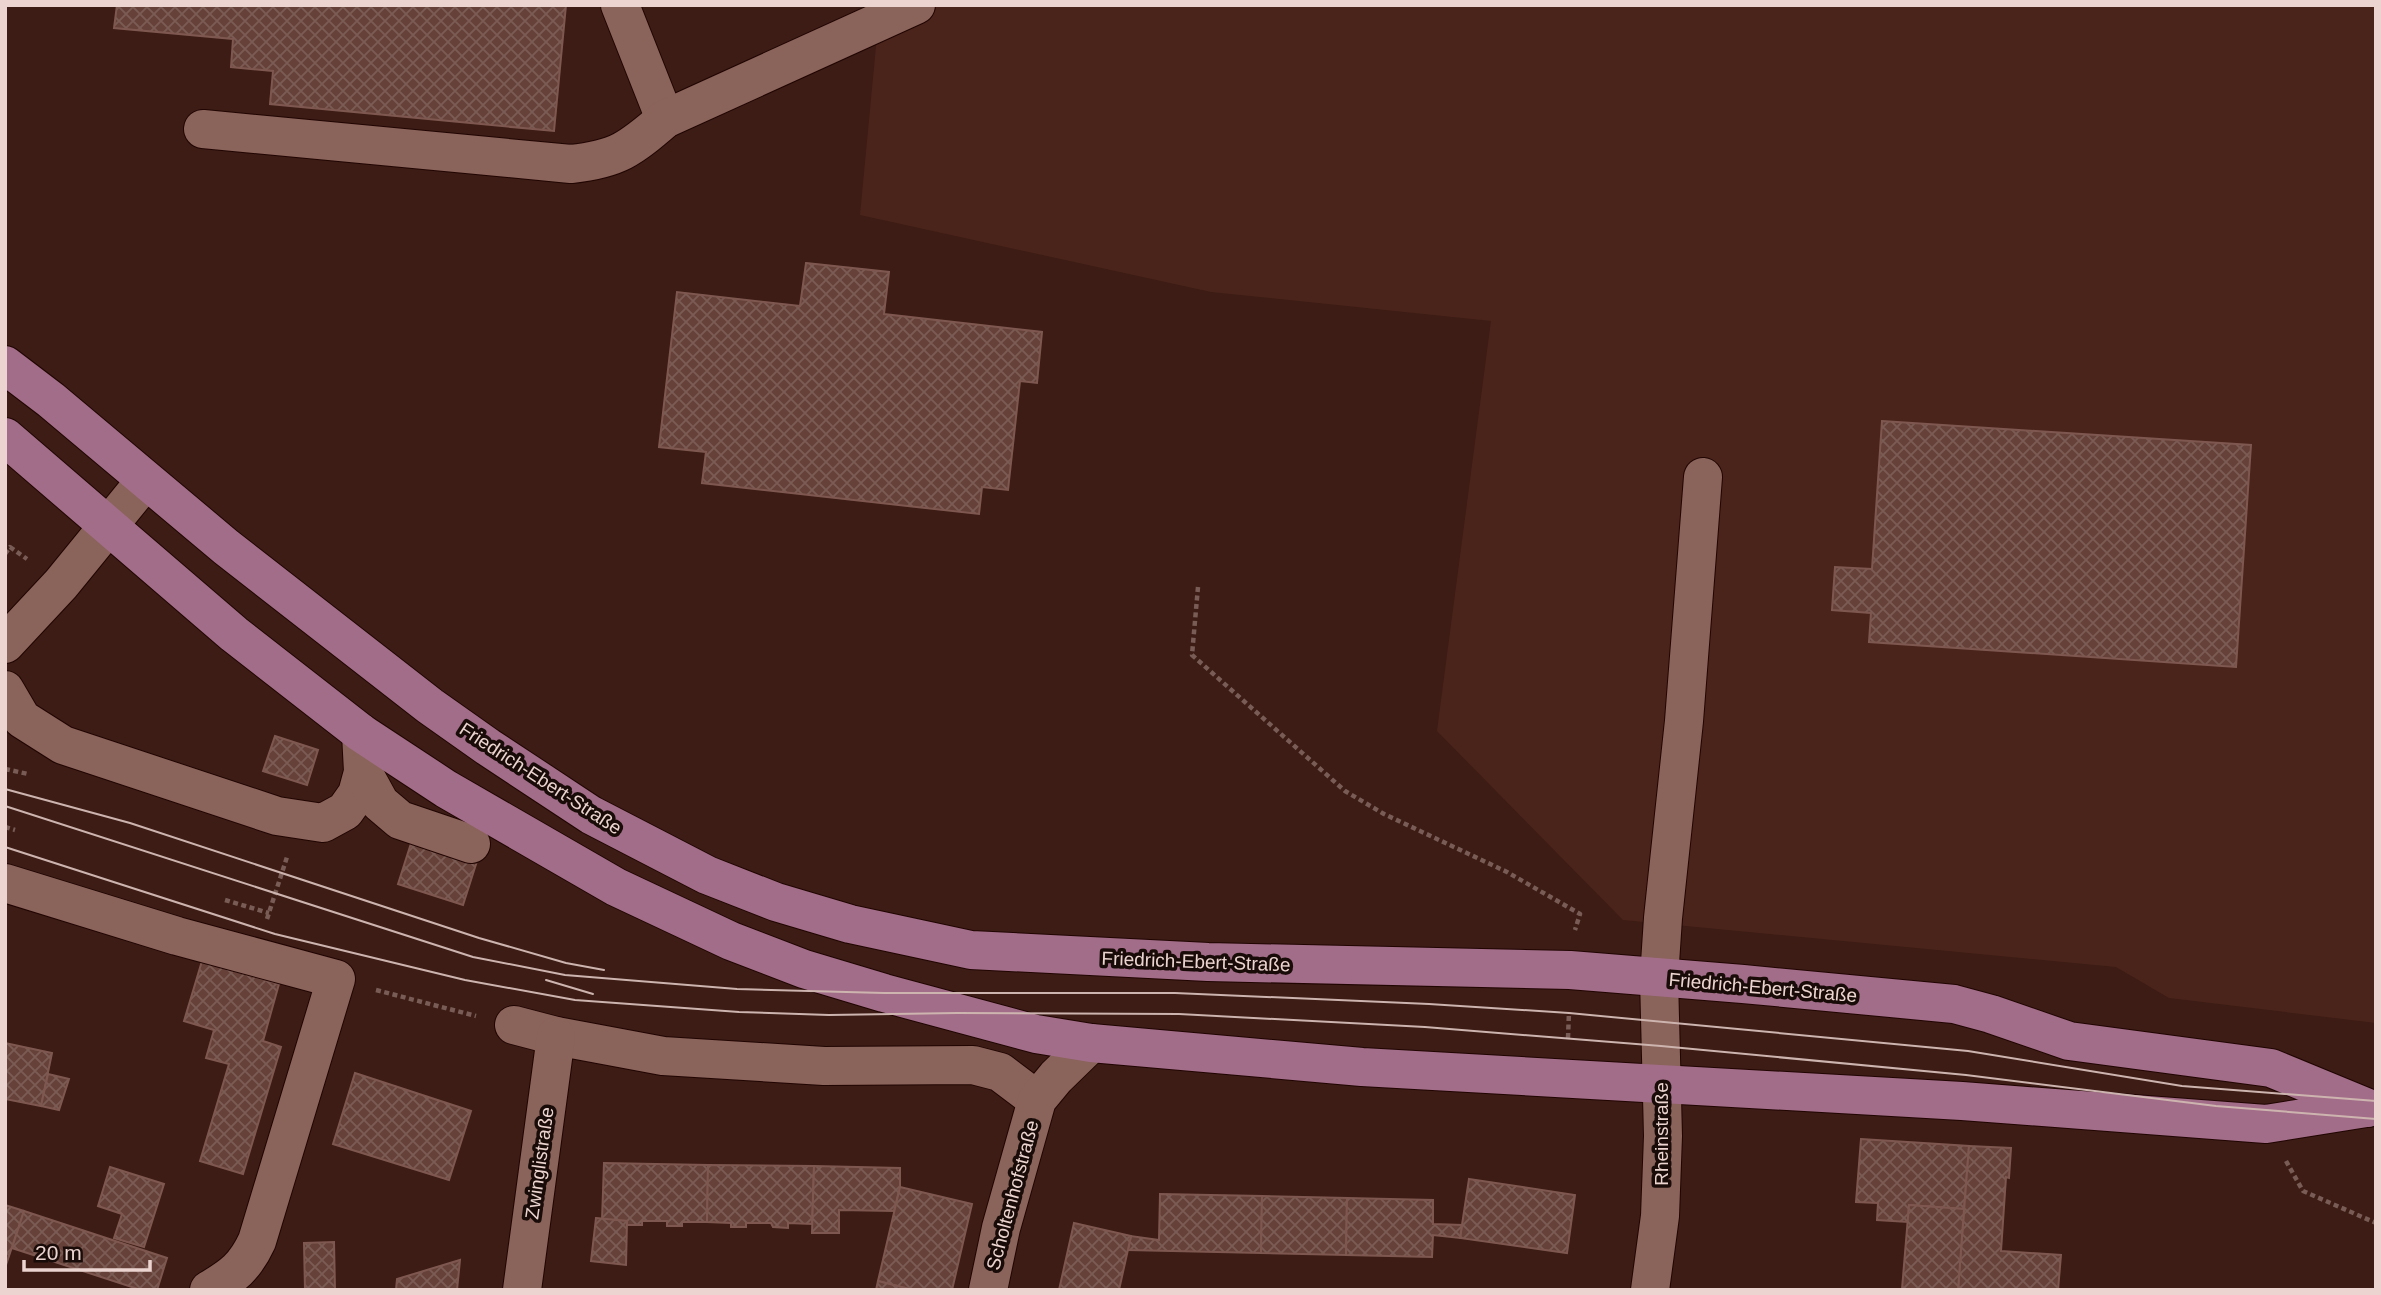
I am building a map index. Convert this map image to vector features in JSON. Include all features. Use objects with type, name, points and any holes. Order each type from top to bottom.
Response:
[{"type":"main road","name":"Friedrich-Ebert-Straße","points":[[5,365],[51,400],[226,548],[430,706],[591,816],[707,875],[776,902],[850,925],[971,950],[1208,962],[1570,970],[1954,1004],[2069,1041],[2271,1068],[2372,1108]]},
{"type":"main road","name":"Friedrich-Ebert-Straße","points":[[5,437],[234,634],[361,733],[446,789],[616,887],[731,941],[804,969],[884,993],[1036,1034],[1091,1042],[1362,1067],[1962,1101],[2266,1124],[2372,1108]]},
{"type":"street","points":[[620,5],[665,119]]},
{"type":"street","points":[[203,129],[571,164],[601,161],[634,146],[665,119],[916,5]]},
{"type":"street","name":"Rheinstraße","points":[[1650,1290],[1660,1216],[1662,918],[1684,721],[1703,477]]},
{"type":"street","points":[[5,644],[61,584],[145,481]]},
{"type":"street","points":[[5,690],[22,719],[63,746],[277,816],[323,823],[345,811],[357,794],[363,772],[361,733]]},
{"type":"street","points":[[363,772],[380,803],[400,820],[471,844]]},
{"type":"street","points":[[6,887],[336,979],[260,1234],[249,1256],[233,1276],[209,1290]]},
{"type":"street","points":[[514,1026],[663,1056],[746,1063],[862,1067],[973,1065],[1000,1072],[1037,1100],[1091,1042]]},
{"type":"street","name":"Zwinglistraße","points":[[522,1290],[556,1036]]},
{"type":"street","name":"Scholtenhofstraße","points":[[988,1290],[1037,1100]]},
{"type":"path","points":[[1198,587],[1192,655],[1346,791],[1384,814],[1507,872],[1580,914],[1570,948],[1567,1078]]},
{"type":"path","points":[[5,769],[29,774]]},
{"type":"path","points":[[254,957],[299,820]]},
{"type":"path","points":[[5,827],[15,830]]},
{"type":"path","points":[[225,900],[269,913]]},
{"type":"path","points":[[336,979],[514,1026]]},
{"type":"path","points":[[2266,1124],[2303,1191],[2376,1223]]},
{"type":"shaded area","points":[[938,5],[2376,5],[2376,1023],[2169,998],[2116,967],[1623,920],[1437,731],[1491,321],[1211,292],[860,215],[877,36]]},
{"type":"building","points":[[117,5],[566,5],[554,131],[270,104],[273,71],[231,67],[233,39],[114,28]]},
{"type":"building","points":[[806,263],[889,272],[884,314],[1042,332],[1037,383],[1020,381],[1008,490],[982,487],[979,514],[702,483],[706,452],[659,447],[677,292],[800,306]]},
{"type":"building","points":[[1882,421],[2251,445],[2236,667],[1869,642],[1871,613],[1832,610],[1835,567],[1872,569]]},
{"type":"building","points":[[275,736],[318,750],[307,785],[263,771]]},
{"type":"building","points":[[413,837],[478,858],[463,905],[398,884]]},
{"type":"building","points":[[202,961],[279,984],[263,1041],[281,1047],[243,1174],[200,1161],[229,1064],[206,1058],[214,1030],[184,1021]]},
{"type":"building","points":[[5,1043],[52,1053],[41,1106],[5,1099]]},
{"type":"building","points":[[355,1073],[471,1111],[449,1180],[333,1144]]},
{"type":"building","points":[[48,1074],[69,1079],[59,1110],[41,1106]]},
{"type":"building","points":[[1861,1139],[1969,1146],[1964,1209],[1909,1205],[1908,1222],[1877,1220],[1878,1203],[1856,1202]]},
{"type":"building","points":[[1969,1146],[2011,1148],[2009,1178],[2006,1177],[2001,1251],[2061,1255],[2058,1290],[1958,1290]]},
{"type":"building","points":[[604,1163],[708,1165],[707,1222],[682,1222],[682,1226],[667,1226],[667,1221],[642,1221],[642,1225],[627,1225],[627,1221],[602,1220]]},
{"type":"building","points":[[708,1165],[814,1166],[812,1224],[788,1223],[788,1228],[773,1227],[771,1223],[746,1223],[746,1227],[731,1227],[731,1223],[707,1222]]},
{"type":"building","points":[[814,1166],[900,1168],[900,1187],[894,1211],[839,1210],[839,1233],[812,1233]]},
{"type":"building","points":[[110,1167],[164,1184],[144,1247],[114,1238],[122,1214],[98,1206]]},
{"type":"building","points":[[1469,1179],[1575,1195],[1567,1253],[1460,1238]]},
{"type":"building","points":[[900,1187],[972,1204],[952,1290],[913,1290],[878,1281]]},
{"type":"building","points":[[1160,1194],[1262,1196],[1261,1253],[1128,1250],[1131,1236],[1159,1240]]},
{"type":"building","points":[[1262,1196],[1347,1198],[1346,1255],[1261,1253]]},
{"type":"building","points":[[1347,1198],[1433,1200],[1433,1224],[1462,1225],[1460,1238],[1433,1235],[1432,1257],[1346,1255]]},
{"type":"building","points":[[5,1205],[24,1211],[5,1268]]},
{"type":"building","points":[[1909,1205],[1964,1209],[1958,1290],[1902,1289]]},
{"type":"building","points":[[24,1211],[167,1258],[157,1290],[141,1290],[12,1248]]},
{"type":"building","points":[[596,1218],[627,1221],[626,1265],[591,1261]]},
{"type":"building","points":[[1074,1223],[1131,1236],[1119,1290],[1059,1290]]},
{"type":"building","points":[[334,1242],[335,1290],[305,1290],[304,1243]]},
{"type":"building","points":[[460,1260],[457,1290],[396,1290],[397,1279]]},
{"type":"building","points":[[878,1281],[913,1290],[876,1290]]},
{"type":"tram line","points":[[5,789],[130,823],[479,938],[566,963],[604,970]]},
{"type":"tram line","points":[[5,806],[473,957],[565,975],[737,989],[884,993],[1175,993],[1569,1013],[1968,1051],[2182,1086],[2376,1101]]},
{"type":"tram line","points":[[5,847],[275,934],[465,980],[575,1000],[739,1012],[829,1015],[1179,1014],[1425,1027],[1966,1075],[2216,1106],[2376,1119]]},
{"type":"tram line","points":[[546,980],[593,994]]}]
